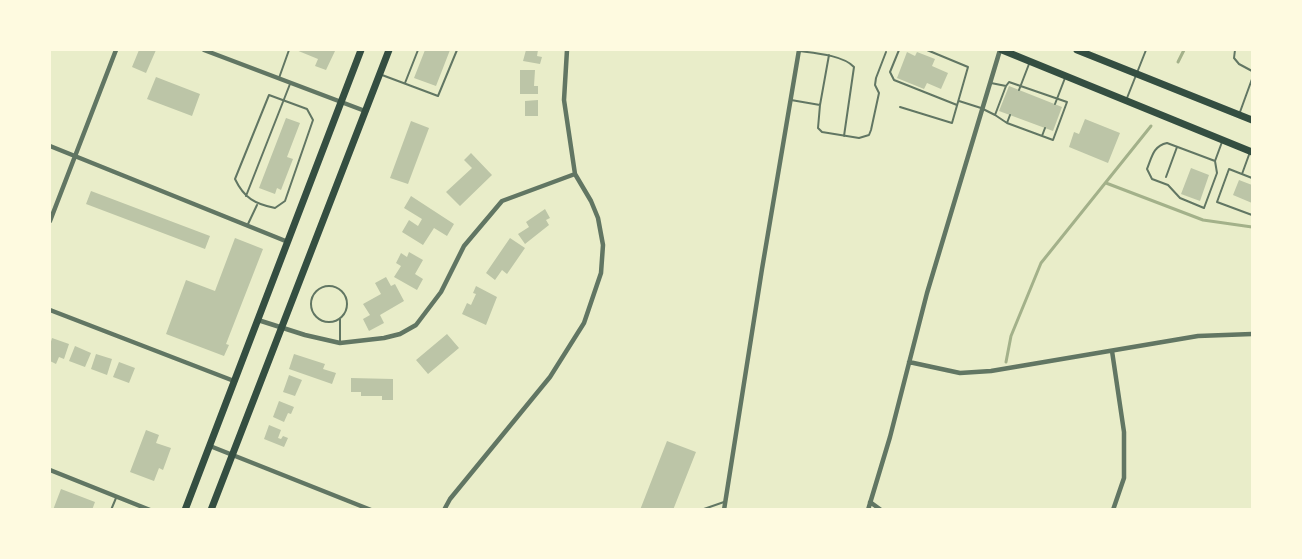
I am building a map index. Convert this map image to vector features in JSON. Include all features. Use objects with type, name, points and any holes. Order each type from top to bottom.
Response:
[{"type":"main road","points":[[185,510],[361,50]]},
{"type":"main road","points":[[211,510],[389,50]]},
{"type":"main road","points":[[1001,50],[1251,151]]},
{"type":"main road","points":[[1077,50],[1252,120]]},
{"type":"street","points":[[50,221],[116,50]]},
{"type":"street","points":[[204,50],[365,111]]},
{"type":"street","points":[[444,510],[450,499],[550,377],[584,323],[602,273],[603,245],[598,218],[575,174],[564,100],[567,50]]},
{"type":"street","points":[[724,510],[799,50]]},
{"type":"street","points":[[867,510],[981,108],[1001,50]]},
{"type":"street","points":[[50,146],[288,242]]},
{"type":"street","points":[[258,320],[340,343],[400,334],[416,325],[441,292],[464,246],[502,201],[575,174]]},
{"type":"street","points":[[50,310],[235,381]]},
{"type":"street","points":[[909,362],[960,373],[992,371],[1198,336],[1252,334]]},
{"type":"street","points":[[1112,351],[1124,432],[1124,478],[1113,510]]},
{"type":"street","points":[[210,446],[372,510]]},
{"type":"street","points":[[50,470],[150,510]]},
{"type":"street","points":[[870,502],[881,510]]},
{"type":"lane","points":[[279,78],[289,50]]},
{"type":"lane","points":[[405,83],[418,50]]},
{"type":"lane","points":[[380,74],[438,96],[456,50]]},
{"type":"lane","points":[[799,50],[820,51],[851,63],[854,67],[844,136]]},
{"type":"lane","points":[[899,50],[890,72],[894,80],[958,103],[981,108],[1007,123],[1053,140],[1067,102],[1010,82],[1006,86],[995,115]]},
{"type":"lane","points":[[900,107],[952,123],[968,67],[927,50]]},
{"type":"lane","points":[[1126,100],[1146,50]]},
{"type":"lane","points":[[1235,50],[1234,58],[1239,64],[1252,71]]},
{"type":"lane","points":[[829,56],[818,128],[822,132],[860,138],[869,135],[879,93],[875,85],[876,78],[886,52]]},
{"type":"lane","points":[[1019,90],[1030,61]]},
{"type":"lane","points":[[1055,104],[1066,76]]},
{"type":"lane","points":[[1239,115],[1252,79]]},
{"type":"lane","points":[[246,196],[291,82]]},
{"type":"lane","points":[[989,82],[1006,86]]},
{"type":"lane","points":[[269,95],[284,100],[307,110],[313,120],[285,201],[275,208],[257,205],[246,196],[235,179],[269,95]]},
{"type":"lane","points":[[791,100],[820,105]]},
{"type":"lane","points":[[1007,123],[1010,115]]},
{"type":"lane","points":[[1042,136],[1045,128]]},
{"type":"lane","points":[[1215,161],[1167,143],[1160,144],[1155,149],[1147,169],[1152,179],[1168,185],[1180,198],[1204,208],[1216,173],[1215,161],[1223,140]]},
{"type":"lane","points":[[1166,177],[1177,147]]},
{"type":"lane","points":[[1242,174],[1251,151]]},
{"type":"lane","points":[[1252,178],[1229,169],[1217,201],[1252,215]]},
{"type":"lane","points":[[248,225],[257,205]]},
{"type":"lane","points":[[340,319],[328,323],[317,318],[313,313],[311,301],[317,290],[334,286],[343,293],[347,309],[340,319],[340,343]]},
{"type":"lane","points":[[111,510],[116,496]]},
{"type":"lane","points":[[701,510],[725,501]]},
{"type":"building","points":[[139,50],[156,50],[146,73],[132,67]]},
{"type":"building","points":[[296,50],[335,51],[326,70],[315,66],[318,59]]},
{"type":"building","points":[[425,50],[450,50],[436,86],[414,78]]},
{"type":"building","points":[[526,50],[538,50],[537,56],[542,57],[540,64],[523,61]]},
{"type":"building","points":[[907,52],[915,56],[917,52],[935,59],[932,66],[948,73],[941,89],[927,83],[924,89],[897,78]]},
{"type":"building","points":[[520,70],[535,70],[534,86],[538,86],[538,94],[520,94]]},
{"type":"building","points":[[156,77],[200,94],[192,116],[147,99]]},
{"type":"building","points":[[1009,86],[1062,107],[1053,131],[999,111]]},
{"type":"building","points":[[538,100],[538,116],[525,116],[525,101]]},
{"type":"building","points":[[286,118],[300,123],[287,157],[293,159],[281,190],[277,188],[275,194],[259,188]]},
{"type":"building","points":[[1085,119],[1120,133],[1108,163],[1069,147],[1074,132],[1079,134]]},
{"type":"building","points":[[411,121],[429,128],[408,184],[390,178]]},
{"type":"building","points":[[471,153],[492,175],[460,206],[446,192],[472,168],[464,160]]},
{"type":"building","points":[[1191,168],[1209,175],[1200,201],[1181,194]]},
{"type":"building","points":[[1239,180],[1252,185],[1252,203],[1233,195]]},
{"type":"building","points":[[91,191],[210,236],[205,249],[86,204]]},
{"type":"building","points":[[411,196],[454,224],[447,236],[434,228],[423,245],[402,232],[409,220],[418,226],[422,219],[404,208]]},
{"type":"building","points":[[545,209],[550,218],[546,220],[549,225],[525,244],[518,234],[529,227],[526,222]]},
{"type":"building","points":[[235,238],[263,249],[226,344],[229,345],[224,356],[166,334],[186,280],[215,291]]},
{"type":"building","points":[[510,238],[525,248],[507,274],[502,270],[495,280],[486,273]]},
{"type":"building","points":[[409,252],[423,260],[415,274],[423,279],[417,290],[394,277],[401,266],[396,263],[401,253],[407,257]]},
{"type":"building","points":[[386,277],[391,286],[395,284],[404,301],[380,315],[384,323],[369,331],[363,319],[370,315],[363,304],[381,294],[375,283]]},
{"type":"building","points":[[476,286],[497,297],[486,325],[462,314],[467,303],[471,305],[476,294],[473,293]]},
{"type":"building","points":[[447,334],[459,348],[428,374],[416,360]]},
{"type":"building","points":[[52,338],[69,344],[64,359],[59,357],[56,364],[50,361]]},
{"type":"building","points":[[75,346],[91,353],[85,367],[69,361]]},
{"type":"building","points":[[96,354],[112,359],[107,375],[91,369]]},
{"type":"building","points":[[294,354],[325,364],[323,369],[336,373],[332,384],[289,369]]},
{"type":"building","points":[[119,362],[135,368],[129,383],[113,377]]},
{"type":"building","points":[[289,375],[302,380],[295,396],[283,392]]},
{"type":"building","points":[[351,378],[393,379],[393,400],[382,400],[382,396],[361,396],[361,392],[351,392]]},
{"type":"building","points":[[279,401],[294,407],[284,422],[273,417]]},
{"type":"building","points":[[269,425],[281,430],[278,438],[281,439],[283,436],[288,438],[284,447],[264,439]]},
{"type":"building","points":[[146,430],[159,435],[156,443],[171,448],[163,470],[159,468],[154,481],[130,472]]},
{"type":"building","points":[[667,441],[696,452],[673,510],[640,510]]},
{"type":"building","points":[[61,489],[95,502],[92,510],[53,510]]},
{"type":"waterway","points":[[1178,62],[1184,50]]},
{"type":"waterway","points":[[1006,362],[1011,336],[1041,263],[1151,126]]},
{"type":"waterway","points":[[1106,183],[1203,220],[1252,227]]}]
